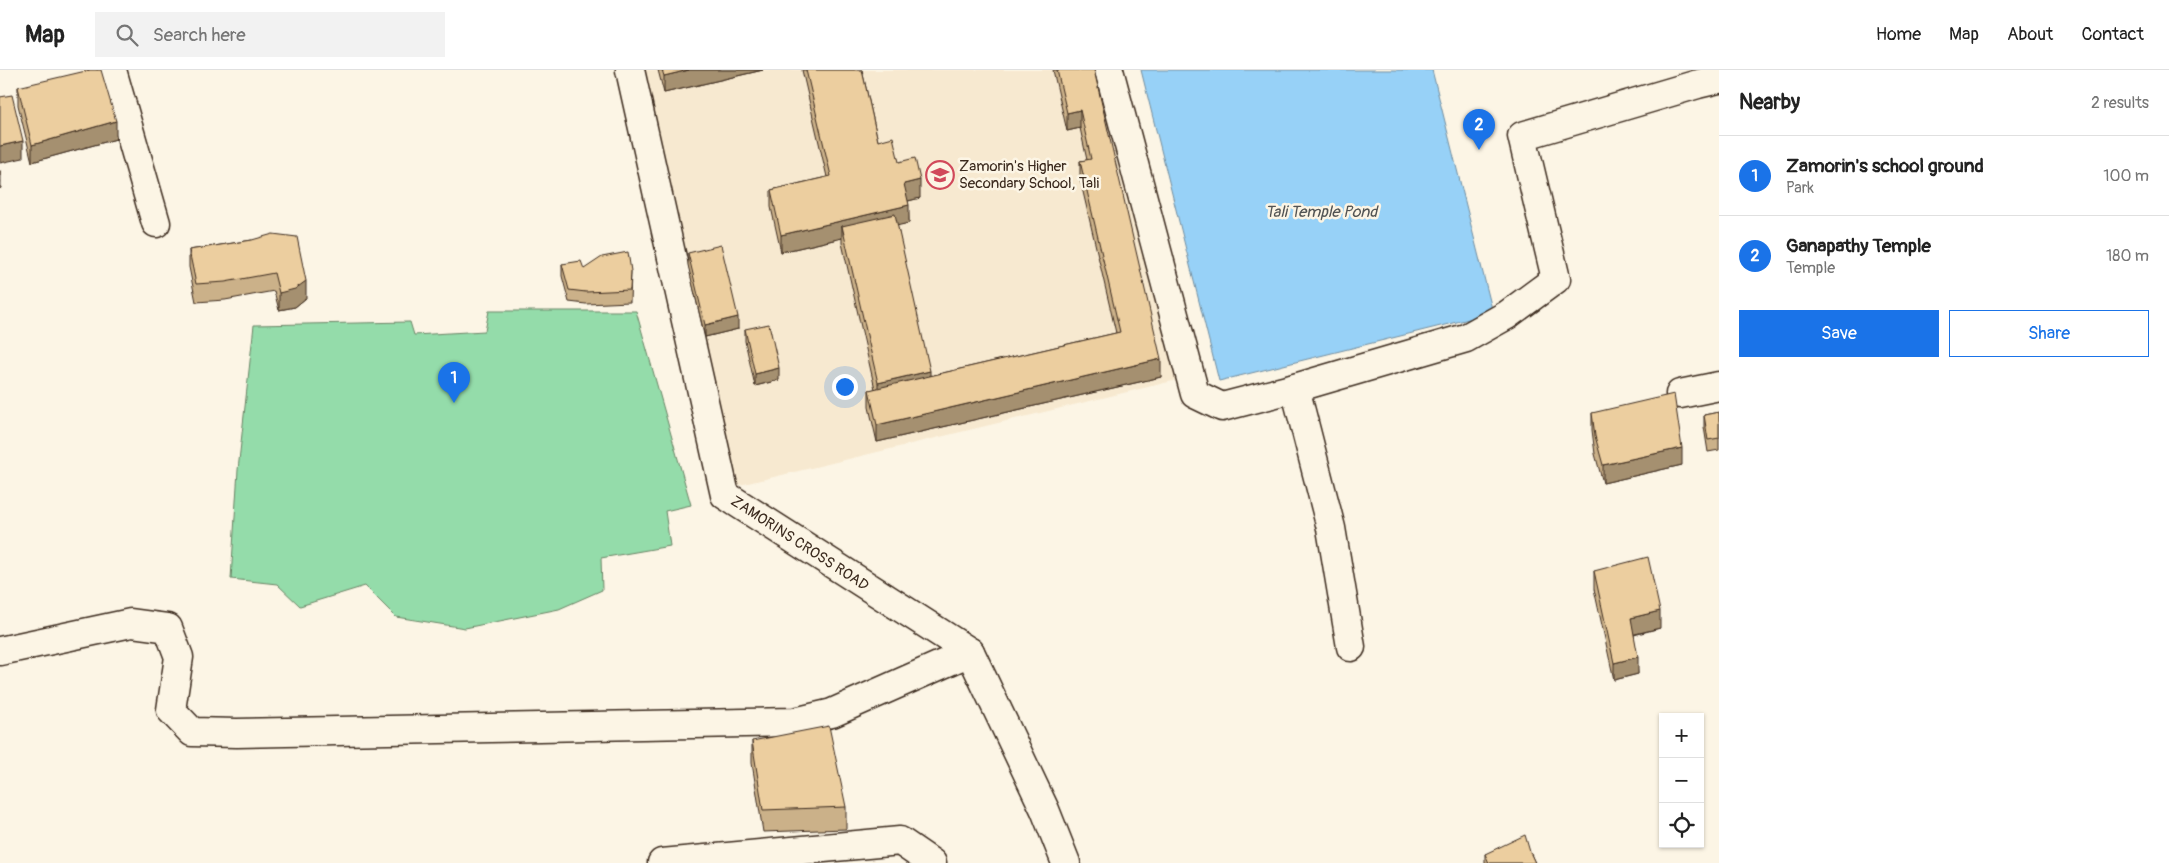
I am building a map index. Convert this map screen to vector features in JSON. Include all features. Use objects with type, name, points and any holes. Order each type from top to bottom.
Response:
[{"type":"street","points":[[112,70],[156,223]]},
{"type":"street","name":"ZAMORINS CROSS ROAD","points":[[630,70],[725,495],[970,652]]},
{"type":"street","points":[[1110,70],[1195,394],[1222,407],[1295,388],[1466,338],[1507,314],[1556,279],[1522,136],[1719,79]]},
{"type":"street","points":[[1680,394],[1719,386]]},
{"type":"street","points":[[1295,388],[1331,528],[1351,647]]},
{"type":"street","points":[[0,651],[131,623],[168,628],[179,657],[171,710],[192,732],[237,733],[794,722],[832,713],[970,652],[1045,810],[1066,863]]},
{"type":"street","points":[[662,863],[900,841],[932,863]]},
{"type":"shaded area","points":[[641,70],[1099,70],[1177,380],[736,486]]},
{"type":"green space","points":[[489,311],[636,311],[691,505],[665,511],[670,546],[601,558],[602,590],[559,609],[465,628],[396,617],[365,586],[300,606],[277,584],[231,579],[238,470],[254,325],[410,322],[414,335],[485,331]]},
{"type":"water","name":"Tali Temple Pond","points":[[1141,70],[1432,70],[1493,313],[1219,381]]},
{"type":"building","points":[[90,70],[101,70],[116,121],[32,145],[18,87]]},
{"type":"building","points":[[662,70],[689,70],[664,76]]},
{"type":"building","points":[[806,70],[862,70],[878,141],[893,137],[899,162],[915,158],[920,180],[904,184],[909,205],[781,235],[771,190],[831,176]]},
{"type":"building","points":[[1057,70],[1094,70],[1161,359],[877,425],[869,390],[1120,332],[1080,161],[1091,159],[1080,110],[1067,113]]},
{"type":"building","points":[[12,95],[23,141],[0,146],[0,97]]},
{"type":"building","points":[[895,214],[930,371],[878,383],[842,226]]},
{"type":"building","points":[[273,234],[297,237],[306,281],[295,289],[279,293],[274,273],[225,282],[196,284],[189,250],[252,240]]},
{"type":"building","points":[[721,245],[738,317],[705,325],[688,253]]},
{"type":"building","points":[[628,252],[631,271],[630,290],[586,292],[569,290],[562,264],[581,261],[584,269],[602,257]]},
{"type":"building","points":[[769,324],[779,368],[755,374],[745,329]]},
{"type":"building","points":[[1674,394],[1682,448],[1603,465],[1595,436],[1592,413]]},
{"type":"building","points":[[1719,412],[1719,438],[1708,440],[1704,415]]},
{"type":"building","points":[[1648,557],[1660,611],[1631,618],[1638,657],[1614,663],[1594,571]]},
{"type":"building","points":[[829,726],[846,807],[763,810],[752,741]]},
{"type":"building","points":[[1525,835],[1535,863],[1489,863],[1485,854]]},
{"type":"place","name":"Ganapathy Temple","points":[[1479,150]]},
{"type":"place","name":"Zamorin's Higher Secondary School, Tali","points":[[940,175]]},
{"type":"place","name":"Zamorin's school ground","points":[[454,403]]}]
